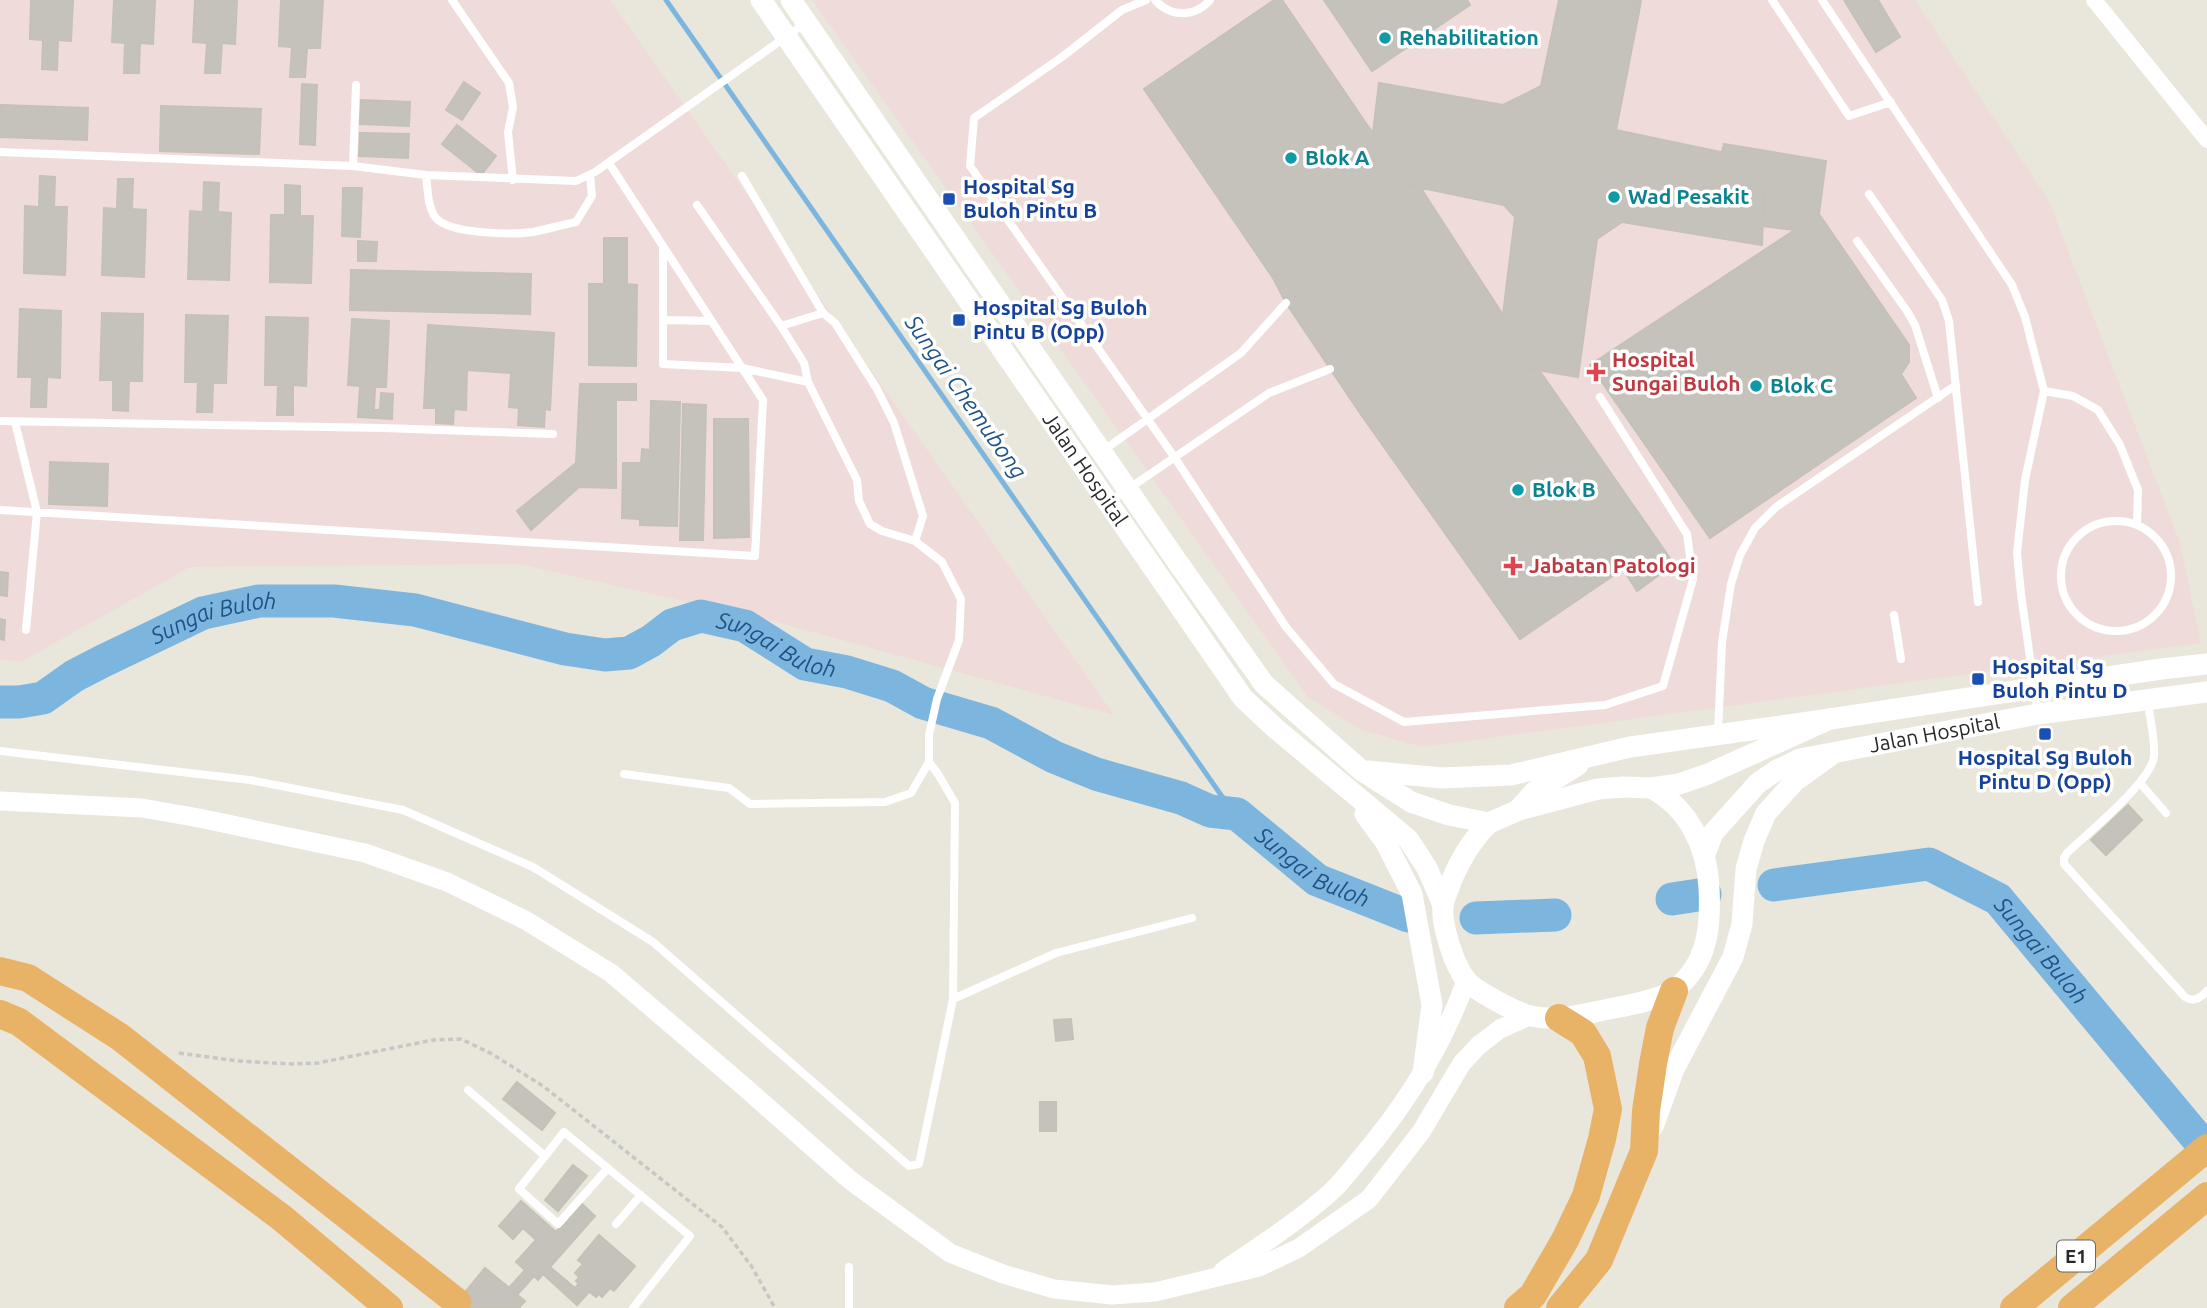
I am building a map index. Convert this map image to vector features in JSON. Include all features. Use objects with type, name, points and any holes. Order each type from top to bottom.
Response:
[{"type":"highway","points":[[0,971],[29,978],[120,1037],[457,1302]]},
{"type":"highway","points":[[1560,1308],[1600,1260],[1644,1151],[1646,1111],[1653,1064],[1660,1028],[1674,991]]},
{"type":"highway","points":[[0,1014],[19,1022],[271,1210],[389,1308]]},
{"type":"highway","points":[[1518,1308],[1533,1295],[1586,1196],[1608,1109],[1597,1056],[1583,1033],[1559,1018]]},
{"type":"highway","name":"E1","points":[[2014,1308],[2207,1148]]},
{"type":"highway","name":"E1","points":[[2072,1308],[2207,1196]]},
{"type":"main road","name":"Jalan Hospital","points":[[761,0],[1243,698],[1275,729],[1408,839],[1427,868],[1443,905]]},
{"type":"main road","name":"Jalan Hospital","points":[[791,0],[1264,684],[1362,771],[1411,802],[1449,815],[1489,823],[1519,810],[1598,789],[1651,788],[1679,784],[1708,774],[1830,719]]},
{"type":"main road","name":"Jalan Hospital","points":[[1362,771],[1442,778],[1511,775],[1630,747],[2207,664]]},
{"type":"main road","name":"Jalan Hospital","points":[[1705,854],[1713,833],[1758,783],[1800,759],[2038,714],[2207,692]]},
{"type":"main road","points":[[1644,1151],[1674,1069],[1733,957],[1742,924],[1746,869],[1766,813],[1795,781],[1837,751]]},
{"type":"main road","points":[[1519,810],[1534,792],[1591,757]]},
{"type":"main road","points":[[1345,786],[1386,844],[1412,894],[1432,1005],[1423,1073]]},
{"type":"main road","points":[[1489,823],[1474,838],[1455,868],[1443,905],[1450,947],[1466,981],[1487,996],[1530,1016],[1559,1018],[1634,1004],[1674,991],[1694,970],[1704,948],[1710,920],[1705,854],[1686,817],[1665,796],[1651,788]]},
{"type":"street","points":[[2094,0],[2207,140]]},
{"type":"street","points":[[0,802],[142,808],[199,818],[365,853],[447,882],[525,920],[611,973],[850,1180],[950,1253],[1003,1274],[1054,1289],[1112,1295],[1155,1292],[1259,1268],[1300,1248],[1369,1199],[1421,1132],[1462,1063],[1479,1045],[1500,1029],[1530,1016]]},
{"type":"street","points":[[1213,1278],[1285,1230],[1334,1190],[1390,1123],[1423,1073],[1449,1025],[1466,981]]},
{"type":"lane","points":[[452,0],[509,83],[513,107],[508,132],[513,180]]},
{"type":"lane","points":[[1146,0],[1122,10],[1062,57],[974,118],[970,166],[1175,458],[1286,627],[1334,684],[1404,722],[1605,705],[1663,686],[1693,579],[1687,534],[1600,397]]},
{"type":"lane","points":[[1154,0],[1170,12],[1182,14],[1194,12],[1209,0]]},
{"type":"lane","points":[[1772,0],[1849,116],[1891,102]]},
{"type":"lane","points":[[1822,0],[2012,285],[2025,317],[2044,391],[2025,480],[2017,553],[2038,714]]},
{"type":"lane","points":[[0,152],[353,166],[426,175],[576,181],[609,163],[806,22]]},
{"type":"lane","points":[[353,166],[356,85]]},
{"type":"lane","points":[[0,510],[755,556],[763,400],[609,163]]},
{"type":"lane","points":[[426,175],[430,205],[437,219],[450,227],[493,233],[530,232],[576,222],[592,197],[590,175]]},
{"type":"lane","points":[[742,176],[823,313],[835,323],[877,389],[894,423],[923,516],[915,541]]},
{"type":"lane","points":[[1869,194],[1942,300],[1949,321],[1978,601]]},
{"type":"lane","points":[[624,774],[729,788],[750,804],[885,802],[911,793],[929,762],[929,735],[937,699],[959,640],[961,599],[942,562],[915,541],[882,531],[870,524],[859,501],[857,480],[808,382],[804,363],[697,205]]},
{"type":"lane","points":[[1857,240],[1915,325],[1938,398]]},
{"type":"lane","points":[[663,249],[663,364],[742,368],[808,382]]},
{"type":"lane","points":[[1082,465],[1241,353],[1286,303]]},
{"type":"lane","points":[[781,326],[823,313]]},
{"type":"lane","points":[[665,320],[711,321]]},
{"type":"lane","points":[[1107,503],[1269,393],[1330,369]]},
{"type":"lane","points":[[1718,736],[1722,642],[1731,583],[1740,555],[1755,528],[1776,507],[1956,385]]},
{"type":"lane","points":[[2044,391],[2073,397],[2098,410],[2120,445],[2138,489],[2137,524]]},
{"type":"lane","points":[[0,421],[553,434]]},
{"type":"lane","points":[[15,422],[37,512],[26,630]]},
{"type":"lane","points":[[2119,520],[2137,524],[2153,534],[2165,549],[2171,567],[2171,585],[2165,603],[2154,618],[2138,628],[2120,632],[2102,631],[2085,623],[2072,611],[2063,594],[2060,577],[2063,559],[2071,542],[2085,530],[2101,522],[2119,520]]},
{"type":"lane","points":[[1894,615],[1901,659]]},
{"type":"lane","points":[[2147,699],[2154,757],[2151,768],[2140,783],[2067,853],[2064,864],[2185,997],[2195,1000],[2207,991]]},
{"type":"lane","points":[[0,751],[250,780],[403,810],[533,867],[653,942],[909,1166],[919,1164],[953,999],[955,803],[929,762]]},
{"type":"lane","points":[[2140,783],[2166,813]]},
{"type":"lane","points":[[953,999],[1056,953],[1192,918]]},
{"type":"lane","points":[[468,1090],[545,1156]]},
{"type":"lane","points":[[608,1168],[558,1224],[519,1189],[564,1132],[608,1168],[641,1195],[690,1236],[633,1308]]},
{"type":"lane","points":[[616,1224],[641,1195]]},
{"type":"lane","points":[[849,1266],[849,1308]]},
{"type":"shaded area","points":[[0,0],[610,0],[1114,715],[776,622],[519,564],[190,567],[21,662],[0,659]]},
{"type":"shaded area","name":"Hospital Sungai Buloh","points":[[812,0],[1915,0],[2049,201],[2180,543],[2201,643],[1422,747],[1359,729],[1308,697]]},
{"type":"building","points":[[31,0],[73,0],[71,41],[58,40],[57,70],[42,69],[43,40],[30,39]]},
{"type":"building","points":[[114,0],[155,0],[153,44],[140,43],[139,73],[124,73],[125,43],[112,42]]},
{"type":"building","points":[[195,0],[237,0],[235,44],[222,43],[220,73],[205,73],[207,43],[193,42]]},
{"type":"building","points":[[281,0],[323,0],[320,48],[307,48],[305,77],[290,77],[292,47],[279,46]]},
{"type":"building","name":"Blok A","points":[[1274,0],[1282,0],[1408,185],[1273,278],[1144,89]]},
{"type":"building","name":"Rehabilitation","points":[[1324,0],[1467,0],[1470,5],[1372,71]]},
{"type":"building","name":"Wad Pesakit","points":[[1559,0],[1632,0],[1639,12],[1616,130],[1744,157],[1764,188],[1762,245],[1622,222],[1597,239],[1578,377],[1520,367],[1502,322],[1515,217],[1504,205],[1408,185],[1373,132],[1379,83],[1503,105],[1541,86]]},
{"type":"building","points":[[1632,0],[1641,0],[1639,12]]},
{"type":"building","points":[[1844,0],[1878,0],[1900,37],[1876,52]]},
{"type":"building","points":[[464,82],[480,93],[462,120],[446,110]]},
{"type":"building","points":[[302,84],[317,85],[315,145],[300,144]]},
{"type":"building","points":[[361,100],[410,102],[409,126],[360,124]]},
{"type":"building","points":[[0,105],[88,108],[87,140],[0,137]]},
{"type":"building","points":[[161,106],[261,109],[259,154],[160,151]]},
{"type":"building","points":[[457,125],[496,156],[481,175],[442,144]]},
{"type":"building","points":[[360,133],[409,134],[408,158],[359,156]]},
{"type":"building","points":[[1724,144],[1826,161],[1819,214],[1794,230],[1763,226],[1764,188],[1744,157],[1722,152]]},
{"type":"building","points":[[40,176],[55,177],[54,207],[67,207],[65,275],[24,273],[25,206],[39,207]]},
{"type":"building","points":[[118,179],[133,179],[132,209],[146,210],[144,277],[102,275],[104,208],[117,209]]},
{"type":"building","points":[[204,182],[219,183],[218,212],[231,213],[229,280],[188,279],[190,211],[203,212]]},
{"type":"building","points":[[285,185],[300,186],[300,216],[313,216],[311,283],[270,282],[271,215],[285,215]]},
{"type":"building","points":[[1408,185],[1420,187],[1503,315],[1502,322],[1362,416],[1286,303],[1273,278]]},
{"type":"building","points":[[343,188],[362,188],[360,237],[342,236]]},
{"type":"building","name":"Blok C","points":[[1819,214],[1909,345],[1909,362],[1901,374],[1916,398],[1710,538],[1590,365]]},
{"type":"building","points":[[604,238],[627,238],[627,284],[637,285],[636,366],[589,365],[589,284],[604,284]]},
{"type":"building","points":[[358,241],[377,242],[376,261],[358,261]]},
{"type":"building","points":[[351,270],[531,274],[530,314],[350,310]]},
{"type":"building","points":[[20,309],[61,311],[60,378],[47,377],[46,407],[31,407],[32,377],[18,377]]},
{"type":"building","points":[[102,313],[143,314],[142,381],[129,381],[128,411],[113,410],[113,380],[100,380]]},
{"type":"building","points":[[186,315],[228,316],[226,383],[213,383],[212,412],[197,412],[198,382],[185,382]]},
{"type":"building","points":[[266,317],[308,318],[306,386],[293,385],[293,415],[277,415],[278,385],[265,385]]},
{"type":"building","points":[[352,319],[389,321],[386,387],[375,387],[374,410],[380,410],[381,393],[393,394],[392,419],[358,417],[360,386],[348,385]]},
{"type":"building","name":"Blok B","points":[[1502,322],[1520,367],[1539,370],[1674,564],[1637,591],[1623,569],[1520,639],[1362,416]]},
{"type":"building","points":[[428,325],[554,333],[550,410],[545,409],[544,427],[518,425],[519,408],[509,407],[511,373],[467,370],[466,410],[454,409],[453,424],[436,423],[436,408],[424,408]]},
{"type":"building","points":[[580,384],[636,384],[636,400],[616,400],[616,488],[579,487],[531,530],[517,511],[576,463]]},
{"type":"building","points":[[651,401],[680,402],[677,526],[640,525],[640,519],[622,518],[623,463],[641,463],[642,449],[650,450]]},
{"type":"building","points":[[683,404],[706,405],[703,540],[680,540]]},
{"type":"building","points":[[714,419],[748,419],[749,537],[714,538]]},
{"type":"building","points":[[50,462],[108,464],[107,506],[49,504]]},
{"type":"building","points":[[0,572],[8,573],[7,596],[0,595]]},
{"type":"building","points":[[0,619],[5,620],[4,640],[0,639]]},
{"type":"building","points":[[2128,805],[2142,820],[2106,855],[2091,840]]},
{"type":"building","points":[[1071,1019],[1073,1039],[1056,1041],[1054,1020]]},
{"type":"building","points":[[517,1082],[555,1113],[542,1130],[503,1099]]},
{"type":"building","points":[[1040,1102],[1056,1102],[1056,1131],[1040,1131]]},
{"type":"building","points":[[573,1165],[587,1176],[558,1211],[545,1200]]},
{"type":"building","points":[[521,1201],[556,1232],[582,1204],[595,1216],[550,1267],[575,1288],[579,1283],[589,1292],[577,1305],[543,1274],[538,1280],[534,1276],[518,1294],[509,1288],[525,1270],[516,1262],[536,1240],[523,1228],[513,1239],[499,1226]]},
{"type":"building","points":[[599,1235],[635,1266],[614,1291],[610,1288],[602,1297],[599,1294],[596,1297],[576,1281],[579,1277],[575,1273],[583,1264],[578,1260]]},
{"type":"building","points":[[485,1268],[525,1301],[519,1308],[452,1308]]},
{"type":"waterway","name":"Sungai Chemubong","points":[[666,0],[1221,795],[1237,814]]},
{"type":"waterway","name":"Sungai Buloh","points":[[0,702],[43,698],[74,676],[203,613],[259,601],[334,601],[415,610],[565,649],[605,655],[629,653],[672,625],[701,616],[745,626],[805,664],[847,672],[892,686],[923,703],[991,723],[1054,757],[1096,774],[1181,798],[1210,811],[1237,814],[1317,880],[1408,916]]},
{"type":"waterway","name":"Sungai Buloh","points":[[1774,885],[1929,864],[1998,899],[2207,1150]]},
{"type":"waterway","name":"Sungai Buloh","points":[[1672,899],[1705,894]]},
{"type":"waterway","name":"Sungai Buloh","points":[[1476,918],[1555,915]]},
{"type":"place","name":"Rehabilitation","points":[[1385,38]]},
{"type":"place","name":"Blok A","points":[[1291,158]]},
{"type":"place","name":"Wad Pesakit","points":[[1614,197]]},
{"type":"place","name":"Hospital Sg Buloh Pintu B","points":[[949,199]]},
{"type":"place","name":"Hospital Sg Buloh Pintu B (Opp)","points":[[959,320]]},
{"type":"place","name":"Hospital Sungai Buloh","points":[[1596,372]]},
{"type":"place","name":"Blok C","points":[[1756,386]]},
{"type":"place","name":"Blok B","points":[[1518,490]]},
{"type":"place","name":"Jabatan Patologi","points":[[1513,566]]},
{"type":"place","name":"Hospital Sg Buloh Pintu D","points":[[1978,679]]},
{"type":"place","name":"Hospital Sg Buloh Pintu D (Opp)","points":[[2045,734]]}]
